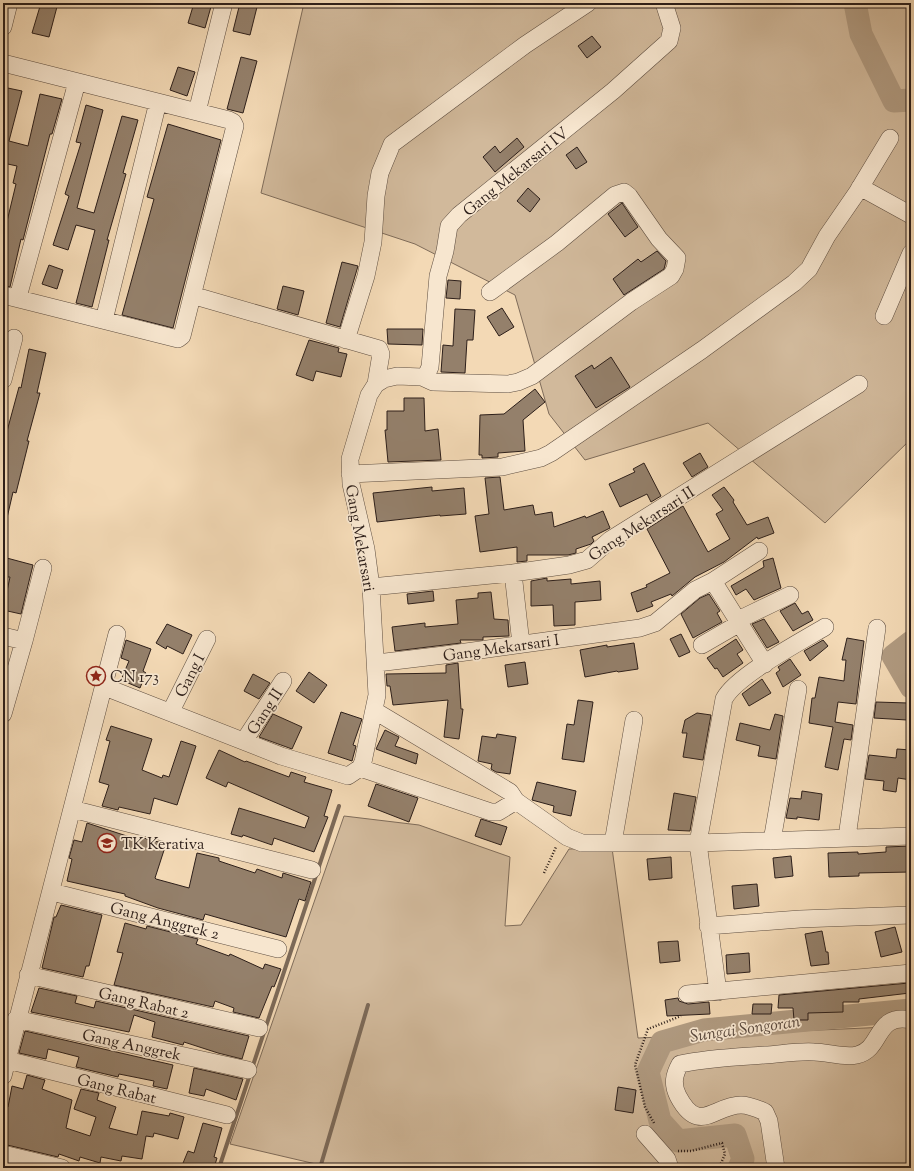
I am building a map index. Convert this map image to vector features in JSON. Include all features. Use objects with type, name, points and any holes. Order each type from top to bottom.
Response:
[{"type":"street","points":[[3,27],[9,3]]},
{"type":"street","points":[[196,112],[224,3]]},
{"type":"street","points":[[202,298],[346,340],[366,276],[373,242],[376,196],[380,173],[392,144],[525,45],[588,3]]},
{"type":"street","name":"Gang Mekarsari IV","points":[[425,378],[430,368],[437,281],[445,251],[449,226],[459,215],[613,91],[669,42],[672,28],[664,3]]},
{"type":"street","points":[[3,63],[233,122],[235,126],[182,336],[178,339],[11,296],[77,82]]},
{"type":"street","points":[[104,320],[158,102]]},
{"type":"street","points":[[350,474],[502,466],[541,458],[551,453],[702,350],[794,283],[808,269],[827,236],[860,187],[890,138]]},
{"type":"street","points":[[860,187],[911,215]]},
{"type":"street","points":[[372,389],[384,379],[392,376],[425,378],[433,382],[508,384],[518,382],[532,376],[631,302],[671,276],[677,262],[677,258],[659,239],[630,196],[624,192],[615,195],[556,243],[490,292]]},
{"type":"street","points":[[884,316],[911,253]]},
{"type":"street","points":[[3,380],[14,338]]},
{"type":"street","name":"Gang Mekarsari","points":[[346,340],[379,349],[381,354],[372,389],[350,459],[350,474],[353,494],[366,549],[371,587],[377,663],[377,695],[375,709],[365,757],[360,768]]},
{"type":"street","name":"Gang Mekarsari II","points":[[371,587],[513,573],[569,565],[587,560],[610,540],[859,384]]},
{"type":"street","name":"Gang Mekarsari I","points":[[377,663],[624,631],[655,623],[695,590],[713,581],[759,551]]},
{"type":"street","points":[[3,714],[43,568]]},
{"type":"street","points":[[513,573],[521,644]]},
{"type":"street","points":[[713,581],[765,664]]},
{"type":"street","points":[[702,645],[739,622],[790,595]]},
{"type":"street","points":[[718,992],[698,843],[724,700],[729,690],[765,664],[825,627]]},
{"type":"street","points":[[847,837],[877,628]]},
{"type":"street","points":[[5,1068],[16,1019],[52,892],[117,634]]},
{"type":"street","points":[[3,636],[24,641]]},
{"type":"street","name":"Gang I","points":[[171,711],[207,639]]},
{"type":"street","name":"Gang II","points":[[244,741],[283,681]]},
{"type":"street","points":[[105,686],[281,756],[338,774],[348,776],[360,768],[491,812],[498,812],[516,801]]},
{"type":"street","points":[[772,841],[798,689]]},
{"type":"street","points":[[375,709],[510,792],[516,801],[574,841],[582,843],[698,843],[911,836]]},
{"type":"street","points":[[613,843],[634,720]]},
{"type":"street","points":[[72,810],[312,870]]},
{"type":"street","name":"Gang Anggrek 2","points":[[52,892],[278,949]]},
{"type":"street","points":[[708,926],[800,919],[911,915]]},
{"type":"street","points":[[687,994],[911,973]]},
{"type":"street","name":"Gang Rabat 2","points":[[28,975],[260,1028]]},
{"type":"street","points":[[776,1168],[769,1121],[765,1112],[741,1105],[709,1116],[700,1116],[690,1113],[675,1091],[674,1074],[680,1064],[721,1059],[812,1052],[846,1056],[858,1055],[868,1048],[889,1021],[902,1018],[911,1020]]},
{"type":"street","name":"Gang Anggrek","points":[[16,1019],[248,1070]]},
{"type":"street","name":"Gang Rabat","points":[[5,1068],[227,1115]]},
{"type":"street","points":[[645,1134],[667,1159],[670,1168]]},
{"type":"street","points":[[3,1154],[62,1168]]},
{"type":"path","points":[[544,873],[563,834]]},
{"type":"shaded area","points":[[304,3],[911,3],[911,439],[825,523],[708,423],[585,460],[549,414],[515,295],[415,244],[261,193]]},
{"type":"shaded area","points":[[344,816],[419,825],[510,857],[505,926],[521,925],[569,849],[612,848],[638,1038],[911,1026],[911,1168],[333,1168],[230,1144]]},
{"type":"building","points":[[41,3],[58,3],[49,37],[32,33]]},
{"type":"building","points":[[194,3],[212,3],[205,28],[188,23]]},
{"type":"building","points":[[240,3],[258,3],[250,35],[233,31]]},
{"type":"building","points":[[592,36],[601,47],[587,58],[578,46]]},
{"type":"building","points":[[241,57],[257,61],[243,113],[227,109]]},
{"type":"building","points":[[178,67],[195,72],[187,96],[170,90]]},
{"type":"building","points":[[3,87],[22,91],[9,141],[28,146],[40,94],[62,99],[52,134],[50,134],[23,240],[21,239],[10,287],[3,285],[3,238],[16,184],[13,183],[17,166],[3,163]]},
{"type":"building","points":[[86,105],[103,110],[77,208],[94,213],[122,116],[138,120],[123,173],[126,174],[107,240],[109,240],[92,307],[76,303],[95,230],[76,225],[68,250],[53,245],[69,196],[65,194],[81,143],[76,142]]},
{"type":"building","points":[[168,124],[221,140],[173,328],[122,315],[154,199],[147,197]]},
{"type":"building","points":[[517,138],[524,147],[495,172],[483,157],[495,146],[500,153]]},
{"type":"building","points":[[577,147],[587,162],[576,169],[566,155]]},
{"type":"building","points":[[528,188],[540,199],[530,212],[517,201]]},
{"type":"building","points":[[622,203],[638,227],[625,237],[608,214]]},
{"type":"building","points":[[657,251],[666,261],[664,269],[624,295],[613,279],[638,259],[641,262]]},
{"type":"building","points":[[342,262],[358,266],[340,327],[326,323]]},
{"type":"building","points":[[49,265],[63,270],[57,289],[42,284]]},
{"type":"building","points":[[448,280],[461,281],[460,299],[446,298]]},
{"type":"building","points":[[283,286],[304,291],[298,315],[277,309]]},
{"type":"building","points":[[502,308],[514,327],[499,336],[487,317]]},
{"type":"building","points":[[455,309],[475,310],[473,340],[467,340],[465,373],[441,372],[443,345],[453,346]]},
{"type":"building","points":[[387,329],[423,329],[422,345],[388,344]]},
{"type":"building","points":[[309,340],[339,348],[338,352],[347,354],[341,377],[316,371],[313,381],[296,375]]},
{"type":"building","points":[[29,349],[46,353],[37,393],[40,393],[27,441],[29,441],[16,493],[13,492],[7,518],[3,517],[3,446],[19,387],[21,388]]},
{"type":"building","points":[[611,357],[630,387],[596,408],[575,376],[592,365],[594,369]]},
{"type":"building","points":[[535,389],[545,402],[523,420],[525,451],[498,453],[498,457],[482,458],[482,455],[479,455],[480,415],[504,414]]},
{"type":"building","points":[[404,398],[424,398],[425,431],[438,429],[441,460],[388,462],[385,430],[387,430],[387,411],[404,411]]},
{"type":"building","points":[[700,453],[708,467],[692,477],[683,463]]},
{"type":"building","points":[[644,463],[661,496],[651,502],[647,494],[620,507],[609,484],[635,472],[633,469]]},
{"type":"building","points":[[500,477],[504,510],[533,505],[535,515],[552,512],[554,527],[585,516],[586,518],[603,511],[610,528],[592,537],[594,541],[591,544],[576,549],[576,553],[568,555],[527,555],[527,561],[517,562],[517,547],[480,552],[475,516],[489,514],[485,478]]},
{"type":"building","points":[[432,487],[432,491],[464,488],[466,514],[440,515],[377,522],[373,493]]},
{"type":"building","points":[[724,487],[734,500],[733,502],[747,525],[768,517],[774,533],[758,539],[757,537],[724,562],[695,577],[672,596],[671,594],[651,602],[653,606],[637,612],[631,593],[647,587],[646,585],[670,573],[647,529],[683,506],[708,552],[730,539],[716,514],[723,510],[712,495]]},
{"type":"building","points":[[3,557],[33,565],[21,614],[3,610],[10,577],[3,577]]},
{"type":"building","points":[[773,558],[781,588],[754,600],[746,589],[736,595],[731,586],[764,567],[763,561]]},
{"type":"building","points":[[547,578],[547,581],[571,579],[571,584],[600,581],[601,600],[575,602],[575,625],[554,626],[553,605],[531,606],[531,581]]},
{"type":"building","points":[[433,591],[434,601],[408,604],[407,594]]},
{"type":"building","points":[[491,592],[494,619],[508,620],[509,636],[483,637],[483,640],[460,640],[461,643],[395,651],[392,627],[425,623],[425,627],[458,624],[456,600],[478,598],[478,593]]},
{"type":"building","points":[[709,594],[720,611],[717,613],[722,622],[693,638],[681,614],[700,598]]},
{"type":"building","points":[[795,603],[802,614],[808,611],[813,620],[793,631],[780,611]]},
{"type":"building","points":[[764,619],[779,642],[767,648],[752,624]]},
{"type":"building","points":[[167,624],[192,635],[183,654],[167,646],[166,649],[156,643]]},
{"type":"building","points":[[681,634],[690,652],[679,657],[670,639]]},
{"type":"building","points":[[847,638],[864,641],[856,704],[838,702],[835,722],[853,725],[851,740],[844,739],[838,770],[825,767],[833,727],[809,723],[812,698],[815,698],[819,677],[844,681],[846,660],[842,660]]},
{"type":"building","points":[[736,639],[743,650],[737,654],[743,663],[723,677],[717,668],[715,669],[707,658]]},
{"type":"building","points":[[126,640],[151,649],[143,671],[146,673],[140,688],[121,680],[129,661],[121,658]]},
{"type":"building","points":[[823,640],[828,646],[810,661],[804,651]]},
{"type":"building","points":[[634,643],[638,669],[585,677],[580,650],[607,645],[607,647]]},
{"type":"building","points":[[790,659],[801,675],[783,687],[776,673],[780,670],[778,667]]},
{"type":"building","points":[[525,662],[528,684],[508,687],[505,665]]},
{"type":"building","points":[[458,663],[461,709],[463,709],[459,739],[444,737],[448,700],[393,705],[390,686],[387,686],[386,674],[446,673],[446,665]]},
{"type":"building","points":[[309,672],[327,685],[314,703],[296,691]]},
{"type":"building","points":[[253,674],[270,683],[259,699],[244,691]]},
{"type":"building","points":[[762,679],[771,693],[749,706],[742,694]]},
{"type":"building","points":[[578,700],[593,702],[584,762],[562,759],[567,724],[574,725]]},
{"type":"building","points":[[876,702],[908,703],[907,720],[874,718]]},
{"type":"building","points":[[341,712],[362,719],[353,745],[356,746],[352,761],[328,753]]},
{"type":"building","points":[[697,713],[711,715],[703,760],[683,757],[687,733],[682,733],[685,720]]},
{"type":"building","points":[[273,714],[302,727],[292,749],[259,737]]},
{"type":"building","points":[[775,714],[783,716],[776,759],[758,756],[760,746],[736,740],[740,723],[770,730]]},
{"type":"building","points":[[111,726],[152,739],[142,770],[162,778],[163,775],[169,777],[181,741],[196,746],[177,805],[154,798],[150,814],[119,807],[118,810],[102,806],[109,785],[99,782],[110,741],[106,740]]},
{"type":"building","points":[[385,730],[399,737],[395,746],[418,754],[416,764],[376,749]]},
{"type":"building","points":[[497,734],[516,737],[510,774],[496,772],[491,769],[492,764],[478,761],[482,736],[496,738]]},
{"type":"building","points":[[897,749],[911,750],[911,780],[898,778],[896,792],[883,790],[884,781],[865,779],[869,755],[896,758]]},
{"type":"building","points":[[219,750],[245,762],[246,761],[289,777],[291,772],[306,777],[304,782],[332,790],[324,816],[328,817],[314,852],[274,838],[272,845],[243,835],[242,837],[231,834],[239,808],[305,828],[309,817],[228,782],[226,787],[206,778]]},
{"type":"building","points":[[537,782],[576,791],[571,816],[553,812],[554,806],[532,800]]},
{"type":"building","points":[[376,784],[418,798],[409,822],[368,806]]},
{"type":"building","points":[[802,791],[822,794],[819,820],[797,817],[797,819],[786,818],[790,798],[801,799]]},
{"type":"building","points":[[674,793],[696,797],[690,831],[668,830]]},
{"type":"building","points":[[481,819],[507,827],[501,845],[475,836]]},
{"type":"building","points":[[87,823],[139,840],[140,837],[166,844],[155,878],[189,888],[197,853],[219,858],[219,861],[255,873],[257,869],[282,878],[283,873],[311,882],[305,901],[299,899],[286,937],[205,914],[203,920],[158,908],[125,896],[125,894],[67,881],[72,859],[69,858],[74,840],[82,842]]},
{"type":"building","points":[[911,846],[911,872],[859,873],[859,876],[829,877],[828,853],[858,852],[858,854],[886,852],[886,847]]},
{"type":"building","points":[[791,856],[793,876],[775,878],[773,858]]},
{"type":"building","points":[[671,857],[672,878],[649,880],[647,859]]},
{"type":"building","points":[[757,884],[759,906],[734,909],[732,886]]},
{"type":"building","points":[[61,905],[102,915],[89,966],[86,966],[83,977],[42,968],[54,917],[56,917]]},
{"type":"building","points":[[125,923],[146,929],[147,926],[198,939],[196,944],[229,956],[230,954],[263,969],[265,964],[281,969],[274,987],[272,986],[259,1018],[233,1012],[234,1008],[215,1001],[213,1007],[114,985],[123,953],[117,952]]},
{"type":"building","points":[[895,927],[902,952],[881,957],[875,932]]},
{"type":"building","points":[[822,931],[826,952],[828,952],[829,964],[811,966],[805,934]]},
{"type":"building","points":[[678,941],[680,961],[660,963],[658,942]]},
{"type":"building","points":[[749,953],[750,972],[727,974],[726,955]]},
{"type":"building","points":[[909,983],[910,993],[859,999],[859,1002],[843,1002],[843,1012],[808,1013],[808,1020],[794,1020],[793,1008],[778,1008],[779,995]]},
{"type":"building","points":[[39,988],[77,996],[75,1003],[94,1008],[96,1001],[249,1036],[242,1059],[184,1042],[183,1045],[152,1037],[155,1022],[134,1015],[129,1032],[31,1012]]},
{"type":"building","points":[[678,998],[679,1001],[688,1004],[709,1002],[710,1014],[667,1016],[665,1000]]},
{"type":"building","points":[[753,1004],[772,1004],[771,1014],[752,1014]]},
{"type":"building","points":[[25,1031],[173,1065],[167,1089],[153,1086],[154,1081],[119,1074],[118,1077],[76,1067],[79,1057],[48,1049],[46,1059],[19,1053]]},
{"type":"building","points":[[194,1068],[243,1079],[236,1100],[206,1089],[204,1096],[189,1093]]},
{"type":"building","points":[[27,1075],[45,1080],[42,1089],[72,1100],[66,1128],[90,1136],[96,1117],[74,1109],[81,1089],[99,1093],[97,1100],[116,1107],[109,1128],[137,1135],[142,1111],[169,1116],[170,1113],[184,1117],[178,1139],[154,1133],[153,1137],[146,1136],[142,1159],[122,1156],[121,1161],[101,1157],[100,1163],[80,1157],[79,1161],[59,1154],[58,1157],[3,1144],[3,1106],[8,1107],[12,1086],[23,1089]]},
{"type":"building","points":[[618,1087],[636,1090],[633,1113],[615,1110]]},
{"type":"building","points":[[203,1123],[222,1128],[214,1157],[217,1158],[214,1168],[181,1168],[188,1151],[194,1153]]},
{"type":"waterway","name":"Sungai Songoran","points":[[855,3],[861,34],[894,101],[911,100]]},
{"type":"waterway","name":"Sungai Songoran","points":[[911,642],[893,656],[911,687]]},
{"type":"waterway","points":[[219,1168],[339,806]]},
{"type":"waterway","points":[[320,1168],[368,1005]]},
{"type":"waterway","name":"Sungai Songoran","points":[[739,1168],[743,1159],[735,1135],[678,1141],[660,1121],[648,1072],[662,1042],[704,1030],[911,1010]]},
{"type":"place","name":"CN 173","points":[[96,676]]},
{"type":"place","name":"TK Kerativa","points":[[107,843]]}]
